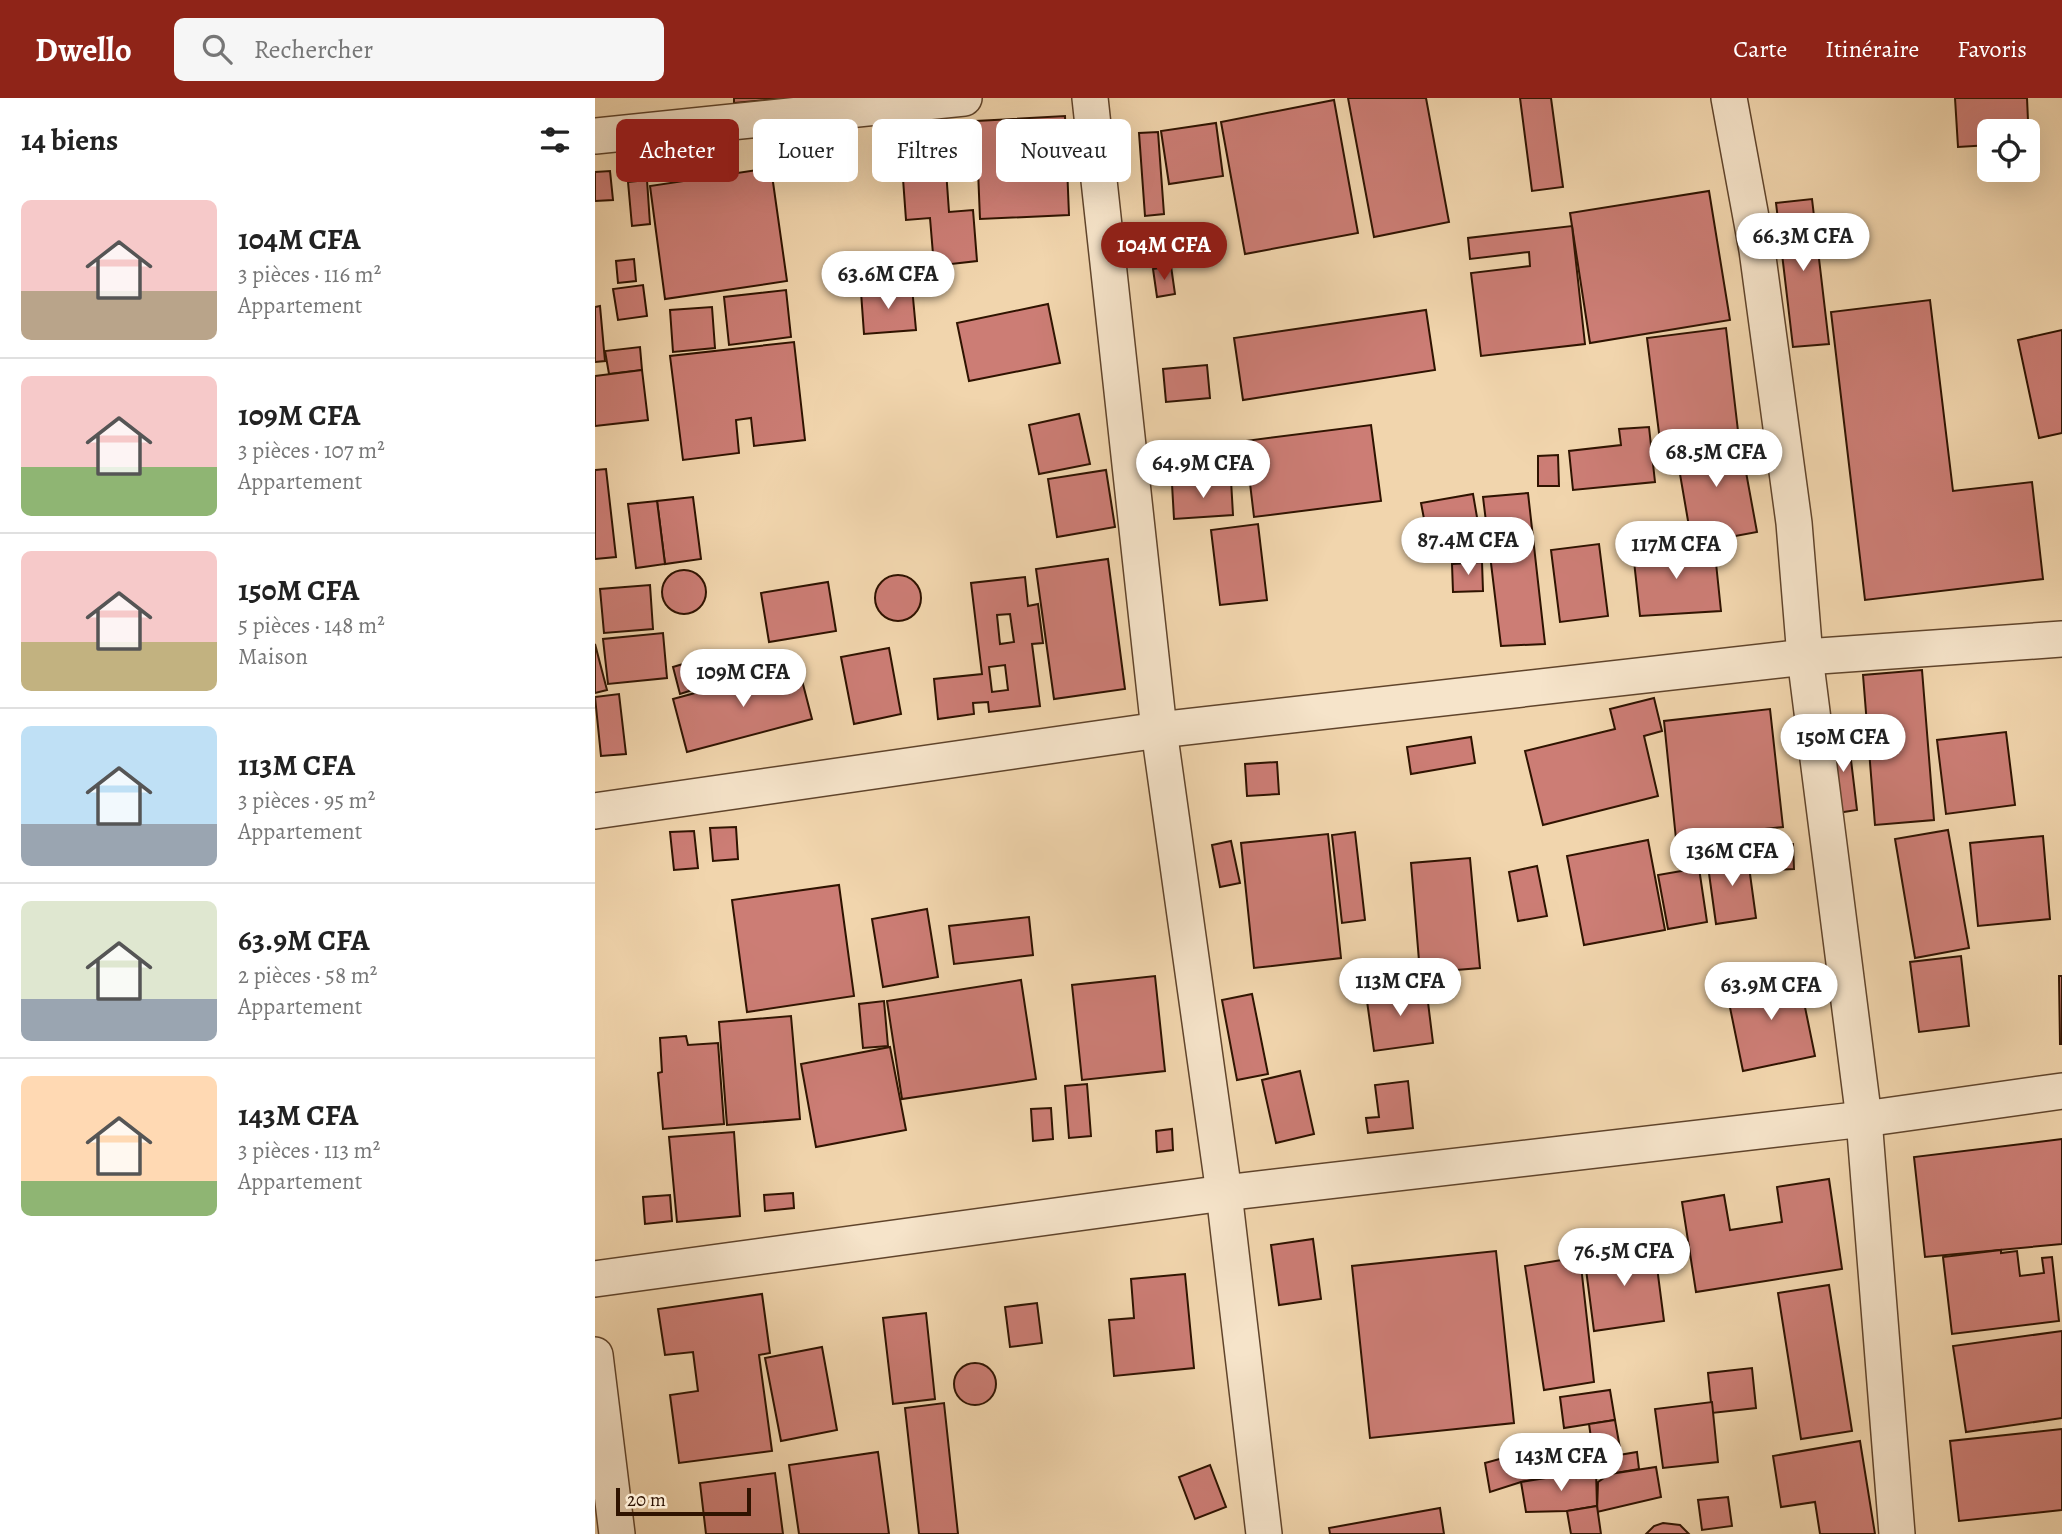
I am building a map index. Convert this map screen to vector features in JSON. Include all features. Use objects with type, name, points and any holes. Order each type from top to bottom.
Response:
[{"type":"street","points":[[595,136],[964,98]]},
{"type":"street","points":[[1090,98],[1159,730],[1224,1193],[1264,1534]]},
{"type":"street","points":[[1729,98],[1757,250],[1794,523],[1805,657],[1864,1119],[1897,1534]]},
{"type":"street","points":[[595,811],[1159,730],[1805,657],[2062,639]]},
{"type":"street","points":[[595,1279],[1224,1193],[1864,1119],[2062,1091]]},
{"type":"street","points":[[595,1354],[617,1534]]},
{"type":"building","points":[[734,98],[789,98],[734,103]]},
{"type":"building","points":[[1348,98],[1426,98],[1449,222],[1374,237]]},
{"type":"building","points":[[1520,98],[1551,98],[1563,187],[1532,191]]},
{"type":"building","points":[[1955,98],[2027,98],[2028,119],[1977,119],[1977,146],[1958,147]]},
{"type":"building","points":[[1334,100],[1358,233],[1245,254],[1221,122]]},
{"type":"building","points":[[1065,116],[1065,119],[1012,119]]},
{"type":"building","points":[[996,120],[996,182],[1068,182],[1069,215],[980,219],[978,182],[982,182],[982,121]]},
{"type":"building","points":[[1216,123],[1223,176],[1169,184],[1161,131]]},
{"type":"building","points":[[1158,132],[1164,214],[1145,216],[1139,133]]},
{"type":"building","points":[[610,171],[613,200],[595,201],[595,172]]},
{"type":"building","points":[[753,171],[753,182],[773,182],[787,281],[665,299],[650,186],[677,182],[739,182],[739,173]]},
{"type":"building","points":[[628,182],[647,182],[650,224],[632,226]]},
{"type":"building","points":[[903,182],[947,182],[949,212],[973,210],[977,261],[934,266],[930,218],[906,220]]},
{"type":"building","points":[[1709,191],[1730,320],[1590,343],[1570,213]]},
{"type":"building","points":[[1812,199],[1829,344],[1793,347],[1776,203]]},
{"type":"building","points":[[1572,226],[1585,344],[1481,356],[1471,273],[1530,266],[1529,252],[1470,259],[1468,238]]},
{"type":"building","points":[[634,259],[636,281],[618,283],[616,261]]},
{"type":"building","points":[[1171,266],[1175,294],[1157,297],[1153,269]]},
{"type":"building","points":[[935,267],[938,288],[920,291],[917,270]]},
{"type":"building","points":[[643,285],[647,316],[618,320],[613,289]]},
{"type":"building","points":[[912,287],[916,330],[864,334],[861,292]]},
{"type":"building","points":[[786,290],[791,337],[729,345],[724,297]]},
{"type":"building","points":[[1930,300],[1953,491],[2032,482],[2043,579],[1865,600],[1831,312]]},
{"type":"building","points":[[1048,304],[1060,363],[969,381],[957,323]]},
{"type":"building","points":[[600,306],[605,361],[595,362],[595,307]]},
{"type":"building","points":[[712,307],[715,348],[673,352],[670,310]]},
{"type":"building","points":[[1426,310],[1435,370],[1243,400],[1234,338]]},
{"type":"building","points":[[1726,328],[1738,431],[1660,441],[1647,338]]},
{"type":"building","points":[[2062,330],[2062,433],[2039,438],[2018,340]]},
{"type":"building","points":[[794,342],[805,440],[754,446],[751,418],[736,420],[739,453],[683,460],[670,356]]},
{"type":"building","points":[[640,347],[642,370],[609,374],[605,351]]},
{"type":"building","points":[[1207,365],[1210,398],[1166,402],[1163,369]]},
{"type":"building","points":[[642,370],[648,420],[595,426],[595,376]]},
{"type":"building","points":[[1079,414],[1090,464],[1039,474],[1029,425]]},
{"type":"building","points":[[1371,425],[1381,501],[1254,517],[1245,441]]},
{"type":"building","points":[[1649,427],[1655,482],[1573,490],[1569,451],[1621,445],[1619,429]]},
{"type":"building","points":[[1739,434],[1757,532],[1692,544],[1675,445]]},
{"type":"building","points":[[1558,455],[1559,486],[1538,486],[1538,456]]},
{"type":"building","points":[[606,469],[616,557],[595,559],[595,470]]},
{"type":"building","points":[[1106,470],[1115,527],[1057,537],[1048,479]]},
{"type":"building","points":[[1231,480],[1233,515],[1174,519],[1172,484]]},
{"type":"building","points":[[1528,493],[1545,644],[1501,646],[1483,497]]},
{"type":"building","points":[[1473,494],[1483,552],[1432,561],[1421,503]]},
{"type":"building","points":[[693,497],[701,559],[665,564],[657,501]]},
{"type":"building","points":[[657,501],[665,564],[636,568],[628,504]]},
{"type":"building","points":[[1258,524],[1267,600],[1220,605],[1211,530]]},
{"type":"building","points":[[1715,543],[1715,554],[1692,556],[1693,566],[1716,563],[1721,611],[1640,616],[1633,552]]},
{"type":"building","points":[[1599,544],[1608,616],[1560,622],[1551,550]]},
{"type":"building","points":[[1108,559],[1125,689],[1054,699],[1036,569]]},
{"type":"building","points":[[1482,562],[1483,591],[1453,592],[1452,564]]},
{"type":"building","points":[[684,570],[693,571],[700,576],[705,583],[705,601],[700,608],[693,613],[684,614],[675,613],[668,608],[663,601],[662,592],[663,583],[668,576],[675,571]]},
{"type":"building","points":[[898,575],[907,576],[914,582],[920,589],[920,607],[914,614],[907,620],[898,621],[889,620],[882,614],[876,607],[875,598],[876,589],[882,582],[889,576]]},
{"type":"building","points":[[1025,577],[1028,606],[1038,604],[1043,643],[1032,644],[1040,706],[989,712],[988,702],[973,703],[974,714],[938,719],[934,679],[982,674],[971,583]],"holes":[[[1010,614],[1014,642],[1000,644],[997,615]],[[1005,665],[1008,690],[992,692],[989,667]]]},
{"type":"building","points":[[828,582],[836,631],[769,642],[761,593]]},
{"type":"building","points":[[650,585],[653,629],[604,633],[600,589]]},
{"type":"building","points":[[663,633],[667,678],[608,684],[603,639]]},
{"type":"building","points":[[595,644],[607,690],[595,693]]},
{"type":"building","points":[[889,648],[901,714],[854,724],[841,657]]},
{"type":"building","points":[[703,658],[711,684],[680,694],[673,667]]},
{"type":"building","points":[[798,665],[812,719],[687,752],[673,699]]},
{"type":"building","points":[[1922,670],[1934,820],[1875,825],[1863,675]]},
{"type":"building","points":[[619,694],[626,754],[601,756],[595,697]]},
{"type":"building","points":[[1654,698],[1662,731],[1644,736],[1658,796],[1543,825],[1525,751],[1615,729],[1610,709]]},
{"type":"building","points":[[1770,709],[1783,827],[1676,839],[1664,721]]},
{"type":"building","points":[[2006,732],[2015,805],[1946,814],[1937,740]]},
{"type":"building","points":[[1848,735],[1857,810],[1837,813],[1828,738]]},
{"type":"building","points":[[1471,737],[1475,763],[1411,774],[1407,747]]},
{"type":"building","points":[[1277,762],[1279,794],[1247,796],[1245,764]]},
{"type":"building","points":[[736,827],[738,859],[713,861],[710,828]]},
{"type":"building","points":[[1948,830],[1969,948],[1915,958],[1895,839]]},
{"type":"building","points":[[694,831],[698,868],[674,870],[670,832]]},
{"type":"building","points":[[1355,832],[1365,920],[1342,923],[1332,835]]},
{"type":"building","points":[[1328,834],[1341,958],[1254,968],[1241,843]]},
{"type":"building","points":[[2043,836],[2050,919],[1978,926],[1970,843]]},
{"type":"building","points":[[1648,840],[1665,930],[1584,945],[1567,856]]},
{"type":"building","points":[[1231,841],[1240,883],[1220,887],[1212,845]]},
{"type":"building","points":[[1793,844],[1794,869],[1773,870],[1772,845]]},
{"type":"building","points":[[1747,852],[1756,918],[1716,924],[1707,859]]},
{"type":"building","points":[[1470,858],[1480,968],[1420,973],[1411,863]]},
{"type":"building","points":[[1537,866],[1547,916],[1518,921],[1509,872]]},
{"type":"building","points":[[1699,868],[1707,922],[1668,929],[1658,875]]},
{"type":"building","points":[[839,885],[854,996],[747,1012],[732,900]]},
{"type":"building","points":[[927,909],[938,977],[883,987],[872,919]]},
{"type":"building","points":[[1029,917],[1033,955],[954,964],[949,926]]},
{"type":"building","points":[[1961,956],[1969,1026],[1919,1032],[1910,962]]},
{"type":"building","points":[[1798,973],[1815,1056],[1743,1071],[1726,988]]},
{"type":"building","points":[[1155,976],[1165,1071],[1082,1080],[1072,985]]},
{"type":"building","points":[[2059,976],[2062,976],[2062,1044],[2060,1044]]},
{"type":"building","points":[[1021,980],[1036,1079],[902,1099],[887,1001]]},
{"type":"building","points":[[1426,986],[1433,1043],[1374,1051],[1366,994]]},
{"type":"building","points":[[1252,994],[1268,1074],[1237,1080],[1222,1000]]},
{"type":"building","points":[[884,1001],[888,1046],[863,1048],[859,1004]]},
{"type":"building","points":[[791,1016],[800,1119],[727,1125],[719,1022]]},
{"type":"building","points":[[686,1036],[688,1045],[718,1043],[724,1124],[663,1129],[658,1073],[662,1072],[660,1038]]},
{"type":"building","points":[[890,1047],[906,1130],[816,1147],[801,1064]]},
{"type":"building","points":[[1300,1071],[1314,1134],[1276,1143],[1262,1080]]},
{"type":"building","points":[[1408,1081],[1413,1128],[1368,1133],[1366,1118],[1379,1117],[1375,1085]]},
{"type":"building","points":[[1087,1084],[1091,1136],[1069,1138],[1065,1086]]},
{"type":"building","points":[[1051,1108],[1053,1139],[1033,1141],[1031,1109]]},
{"type":"building","points":[[1172,1129],[1173,1150],[1157,1152],[1156,1131]]},
{"type":"building","points":[[734,1132],[740,1216],[677,1222],[669,1137]]},
{"type":"building","points":[[2062,1139],[2062,1244],[1925,1257],[1914,1157]]},
{"type":"building","points":[[1829,1179],[1842,1269],[1696,1292],[1682,1202],[1724,1195],[1730,1230],[1782,1222],[1777,1187]]},
{"type":"building","points":[[793,1193],[794,1208],[765,1211],[764,1195]]},
{"type":"building","points":[[670,1195],[672,1221],[645,1224],[643,1197]]},
{"type":"building","points":[[1313,1239],[1321,1299],[1279,1305],[1271,1245]]},
{"type":"building","points":[[1654,1244],[1664,1321],[1594,1331],[1584,1254]]},
{"type":"building","points":[[2001,1250],[2001,1253],[2017,1251],[2020,1276],[2044,1273],[2042,1258],[2052,1257],[2059,1321],[1952,1334],[1943,1257]]},
{"type":"building","points":[[1496,1251],[1514,1423],[1370,1438],[1352,1266]]},
{"type":"building","points":[[1580,1257],[1594,1382],[1544,1390],[1525,1266]]},
{"type":"building","points":[[1185,1274],[1194,1368],[1114,1376],[1109,1320],[1134,1318],[1131,1279]]},
{"type":"building","points":[[1829,1285],[1852,1431],[1801,1439],[1778,1293]]},
{"type":"building","points":[[762,1294],[770,1353],[759,1355],[772,1451],[679,1463],[670,1395],[698,1391],[693,1352],[665,1355],[658,1309]]},
{"type":"building","points":[[1037,1303],[1042,1343],[1010,1347],[1005,1307]]},
{"type":"building","points":[[926,1313],[935,1399],[893,1404],[883,1318]]},
{"type":"building","points":[[2062,1331],[2062,1418],[1966,1432],[1953,1346]]},
{"type":"building","points":[[822,1347],[837,1430],[781,1441],[765,1358]]},
{"type":"building","points":[[975,1363],[990,1369],[996,1384],[990,1399],[975,1405],[960,1399],[954,1384],[960,1369]]},
{"type":"building","points":[[1752,1368],[1756,1408],[1712,1413],[1708,1373]]},
{"type":"building","points":[[1610,1390],[1615,1420],[1564,1428],[1560,1397]]},
{"type":"building","points":[[1712,1402],[1718,1462],[1663,1468],[1655,1409]]},
{"type":"building","points":[[944,1403],[958,1534],[919,1534],[905,1408]]},
{"type":"building","points":[[1615,1420],[1621,1454],[1594,1459],[1589,1424]]},
{"type":"building","points":[[2062,1429],[2062,1510],[1959,1521],[1950,1441]]},
{"type":"building","points":[[1860,1441],[1875,1534],[1820,1534],[1815,1502],[1781,1507],[1773,1456]]},
{"type":"building","points":[[1543,1447],[1549,1477],[1490,1492],[1485,1463]]},
{"type":"building","points":[[878,1452],[889,1534],[799,1534],[789,1465]]},
{"type":"building","points":[[1637,1452],[1639,1469],[1610,1474],[1607,1457]]},
{"type":"building","points":[[1210,1465],[1226,1507],[1195,1519],[1179,1477]]},
{"type":"building","points":[[1656,1467],[1661,1497],[1597,1512],[1598,1482],[1610,1474]]},
{"type":"building","points":[[1596,1470],[1597,1506],[1567,1511],[1526,1512],[1521,1482]]},
{"type":"building","points":[[775,1473],[783,1534],[706,1534],[700,1483]]},
{"type":"building","points":[[1728,1497],[1732,1526],[1702,1530],[1698,1500]]},
{"type":"building","points":[[1597,1506],[1601,1534],[1571,1534],[1567,1511]]},
{"type":"building","points":[[1440,1508],[1444,1534],[1330,1534],[1329,1528]]},
{"type":"building","points":[[1663,1523],[1680,1525],[1689,1534],[1646,1534],[1654,1526]]}]
